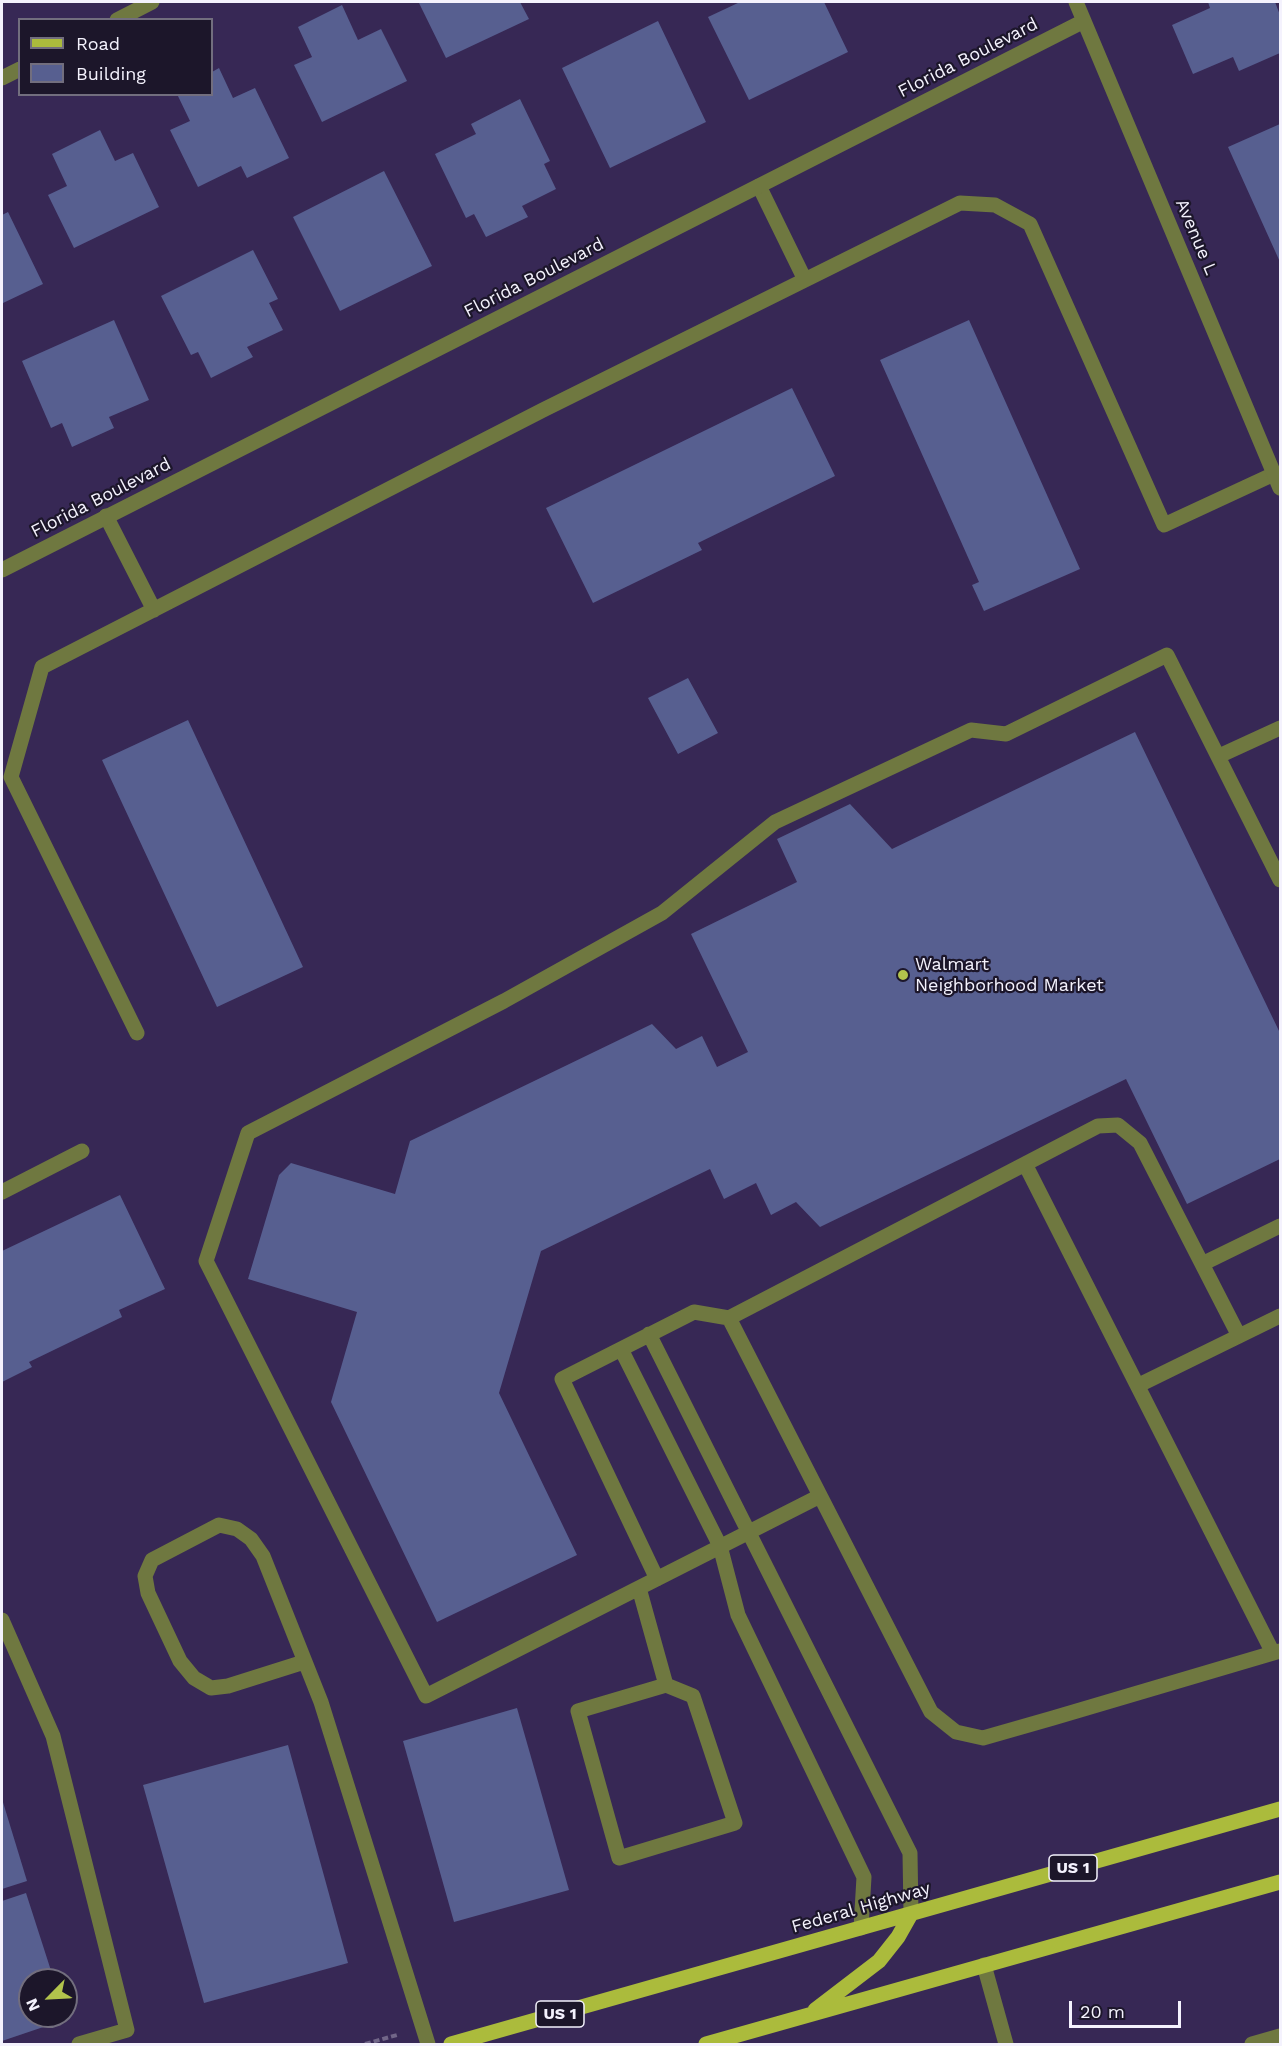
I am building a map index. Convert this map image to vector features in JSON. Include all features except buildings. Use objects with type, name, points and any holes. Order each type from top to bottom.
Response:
[{"type":"main road","name":"Federal Highway","points":[[451,2044],[1281,1809]]},
{"type":"main road","points":[[706,2044],[1281,1882]]},
{"type":"main road","points":[[807,2016],[879,1961],[898,1937],[911,1914]]},
{"type":"street","points":[[121,18],[152,2]]},
{"type":"street","name":"Avenue L","points":[[1076,2],[1278,477]]},
{"type":"street","name":"Florida Boulevard","points":[[2,570],[1084,21]]},
{"type":"street","points":[[2,78],[18,70]]},
{"type":"street","points":[[759,186],[806,280]]},
{"type":"street","points":[[137,1033],[11,777],[42,667],[543,410],[960,203],[995,205],[1030,224],[1164,525],[1278,477]]},
{"type":"street","points":[[106,516],[154,610]]},
{"type":"street","points":[[820,1496],[426,1696],[206,1261],[248,1132],[504,1001],[662,912],[775,822],[971,730],[1006,734],[1167,655],[1281,880]]},
{"type":"street","points":[[1219,756],[1281,728]]},
{"type":"street","points":[[657,1578],[562,1379],[694,1312],[729,1318],[1098,1126],[1118,1125],[1140,1143],[1239,1336]]},
{"type":"street","points":[[2,1192],[82,1151]]},
{"type":"street","points":[[729,1318],[931,1712],[956,1732],[983,1738],[1277,1652],[1024,1164]]},
{"type":"street","points":[[1202,1264],[1281,1226]]},
{"type":"street","points":[[1139,1385],[1281,1316]]},
{"type":"street","points":[[649,1334],[910,1853],[911,1914]]},
{"type":"street","points":[[621,1349],[720,1546],[738,1615],[864,1877],[861,1928]]},
{"type":"street","points":[[304,1662],[228,1686],[211,1688],[194,1678],[180,1661],[148,1593],[145,1576],[152,1560],[219,1525],[237,1529],[251,1539],[263,1556],[321,1702],[428,2044]]},
{"type":"street","points":[[639,1588],[666,1685]]},
{"type":"street","points":[[2,1620],[53,1736],[127,2030],[79,2044]]},
{"type":"street","points":[[666,1685],[693,1696],[735,1823],[619,1858],[578,1711],[666,1685]]},
{"type":"street","points":[[984,1965],[1006,2044]]},
{"type":"street","points":[[1252,2044],[1281,2036]]},
{"type":"place","name":"Walmart Neighborhood Market","points":[[903,975]]}]
